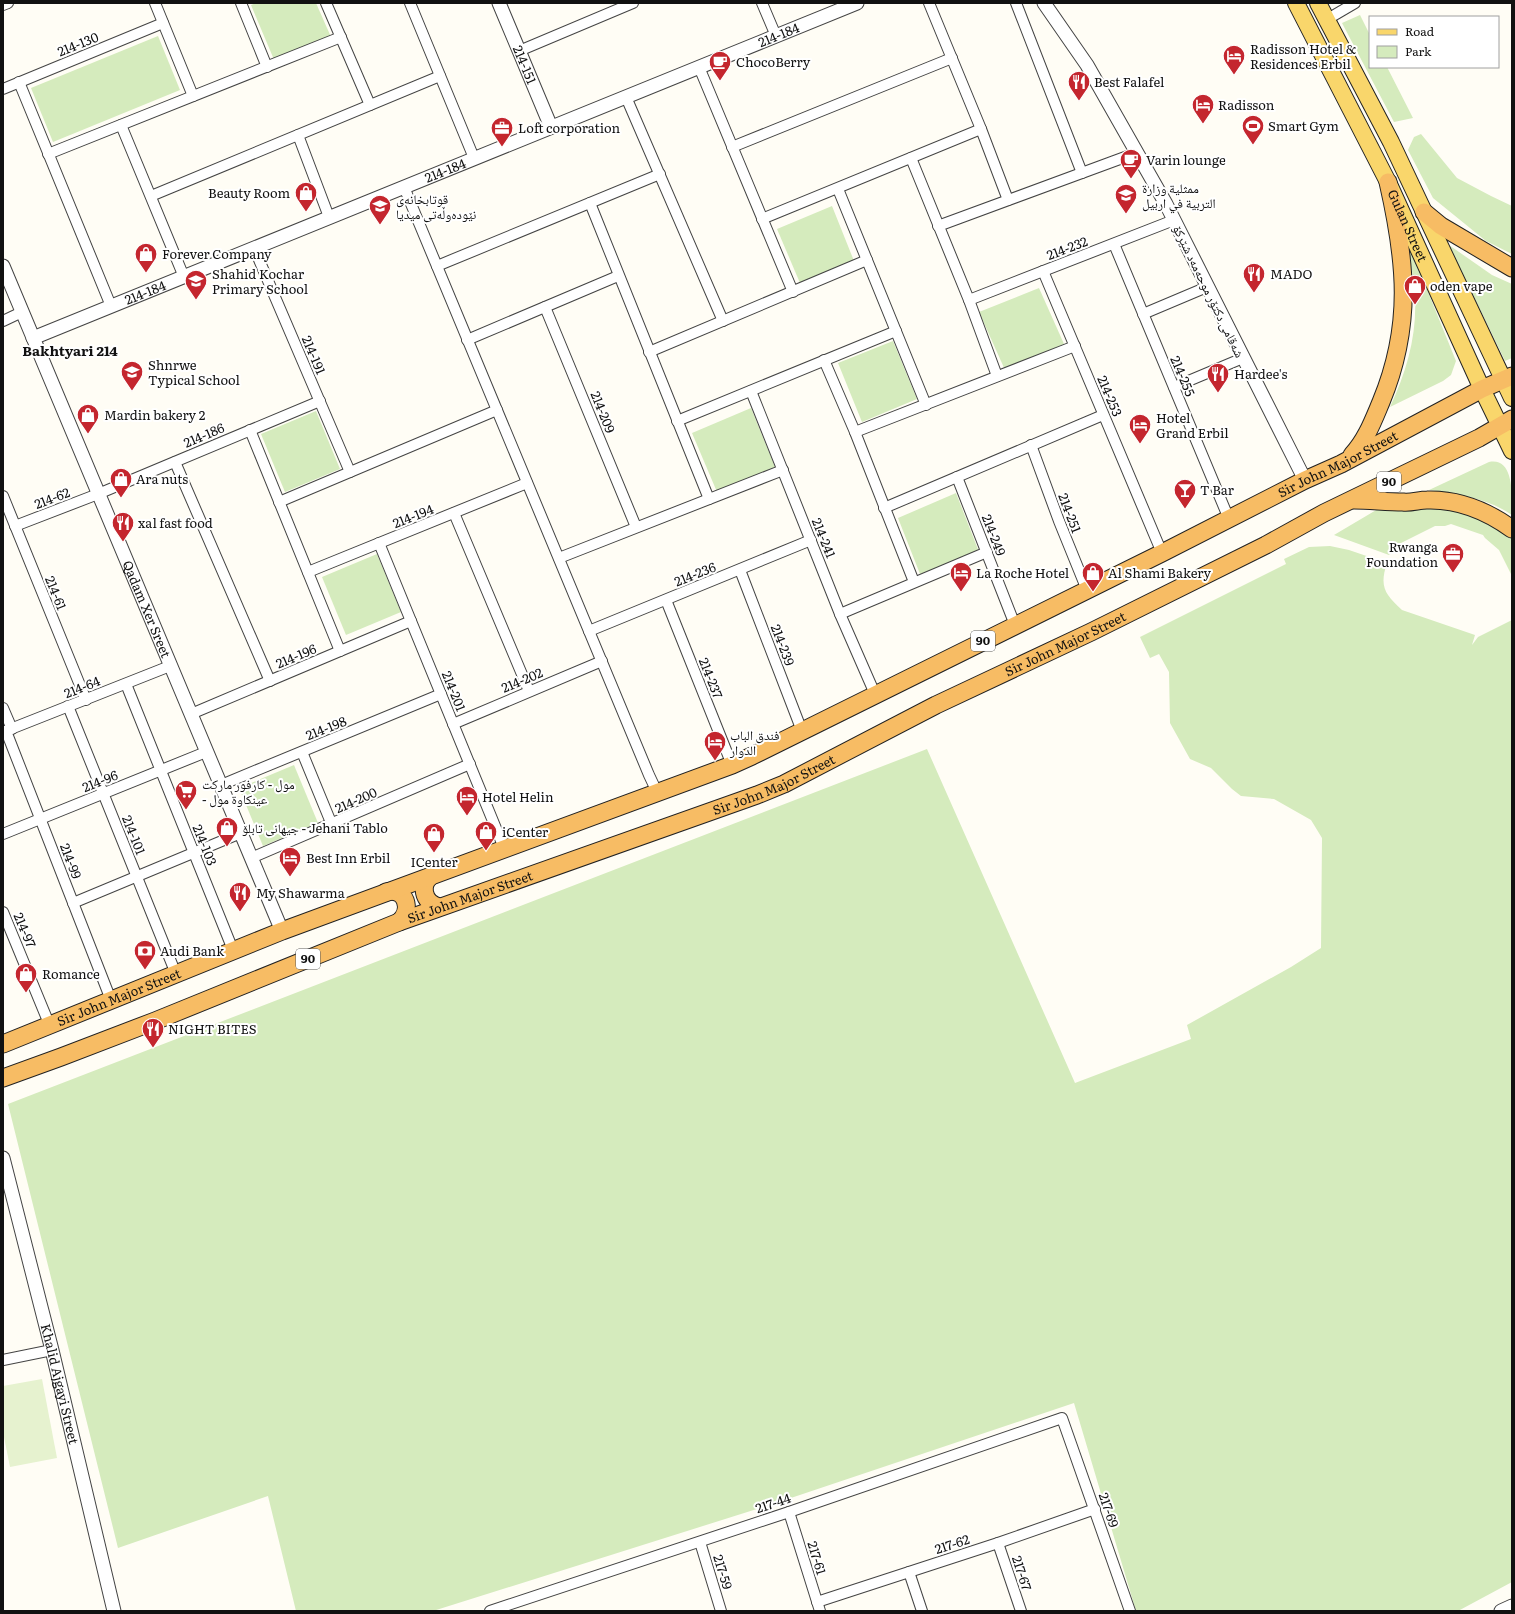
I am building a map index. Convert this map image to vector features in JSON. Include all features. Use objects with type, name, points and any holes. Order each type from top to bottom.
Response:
[{"type":"highway","points":[[1340,464],[1352,456],[1359,448],[1367,434],[1388,385],[1400,340],[1404,300],[1403,263],[1394,207],[1388,182]]},
{"type":"highway","points":[[1424,212],[1441,226],[1512,268]]},
{"type":"highway","name":"Sir John Major Street","points":[[3,1044],[282,931],[732,765],[1162,553],[1305,480],[1340,464],[1482,389],[1507,378]]},
{"type":"highway","name":"Sir John Major Street","points":[[3,1078],[133,1029],[399,922],[757,795],[784,784],[936,705],[1091,632],[1352,500],[1479,438],[1506,422]]},
{"type":"highway","points":[[1352,500],[1404,503],[1427,500],[1450,502],[1483,511],[1512,529]]},
{"type":"highway","points":[[434,874],[426,881],[424,885],[425,895],[430,904],[439,907]]},
{"type":"highway","points":[[386,892],[391,891],[400,894],[406,903],[406,913],[399,922]]},
{"type":"main road","name":"Gulan Street","points":[[1296,3],[1388,182],[1482,389],[1506,422],[1512,451]]},
{"type":"main road","name":"Gulan Street","points":[[1318,3],[1391,142],[1424,212],[1507,378],[1512,398]]},
{"type":"street","points":[[3,5],[8,3]]},
{"type":"street","points":[[156,3],[193,96]]},
{"type":"street","points":[[241,3],[267,66]]},
{"type":"street","points":[[326,3],[370,105]]},
{"type":"street","points":[[410,3],[474,158]]},
{"type":"street","name":"214-151","points":[[499,3],[551,127]]},
{"type":"street","points":[[519,50],[633,3]]},
{"type":"street","points":[[762,3],[776,36]]},
{"type":"street","points":[[929,3],[981,129],[1008,200]]},
{"type":"street","points":[[1016,3],[1082,173]]},
{"type":"street","name":"شەقامی دکتۆر موحەمەد شێرکۆ","points":[[1044,3],[1087,65],[1174,220],[1305,480]]},
{"type":"street","points":[[1326,20],[1355,3]]},
{"type":"street","name":"214-184","points":[[33,338],[776,36],[851,4]]},
{"type":"street","name":"214-130","points":[[3,89],[163,23]]},
{"type":"street","points":[[48,154],[341,37]]},
{"type":"street","points":[[732,147],[952,58]]},
{"type":"street","points":[[699,67],[793,292]]},
{"type":"street","points":[[151,196],[440,76]]},
{"type":"street","points":[[19,82],[111,306]]},
{"type":"street","points":[[626,97],[723,321]]},
{"type":"street","points":[[121,125],[184,276]]},
{"type":"street","points":[[762,219],[981,129]]},
{"type":"street","points":[[298,135],[329,217]]},
{"type":"street","points":[[938,226],[1136,153]]},
{"type":"street","points":[[911,158],[969,300],[997,376]]},
{"type":"street","points":[[437,266],[660,174]]},
{"type":"street","points":[[404,187],[657,792]]},
{"type":"street","points":[[838,189],[926,405]]},
{"type":"street","points":[[590,203],[708,499]]},
{"type":"street","name":"214-232","points":[[969,300],[1174,220]]},
{"type":"street","name":"214-255","points":[[1114,244],[1228,519]]},
{"type":"street","name":"214-191","points":[[254,248],[350,472]]},
{"type":"street","points":[[649,352],[867,260]]},
{"type":"street","name":"Qadam Xer Sreet","points":[[3,266],[282,931]]},
{"type":"street","name":"214-253","points":[[1043,271],[1162,553]]},
{"type":"street","points":[[468,340],[618,276]]},
{"type":"street","points":[[1143,314],[1208,287]]},
{"type":"street","name":"214-209","points":[[545,307],[636,527]]},
{"type":"street","points":[[3,320],[22,312]]},
{"type":"street","points":[[677,421],[896,331]]},
{"type":"street","points":[[855,432],[1075,346]]},
{"type":"street","points":[[1174,387],[1243,358]]},
{"type":"street","points":[[824,360],[855,432],[914,582]]},
{"type":"street","name":"214-241","points":[[751,391],[840,614],[875,694]]},
{"type":"street","name":"214-186","points":[[98,494],[320,401]]},
{"type":"street","points":[[279,502],[497,410]]},
{"type":"street","points":[[884,508],[1103,415]]},
{"type":"street","points":[[250,430],[340,651]]},
{"type":"street","name":"214-251","points":[[1031,445],[1059,522],[1087,590]]},
{"type":"street","points":[[175,462],[270,681]]},
{"type":"street","points":[[559,558],[782,470]]},
{"type":"street","name":"214-249","points":[[957,477],[1015,626]]},
{"type":"street","name":"214-194","points":[[308,572],[527,483]]},
{"type":"street","name":"214-62","points":[[15,526],[98,494]]},
{"type":"street","name":"214-61","points":[[3,496],[86,700]]},
{"type":"street","points":[[454,513],[529,691]]},
{"type":"street","name":"214-236","points":[[589,631],[811,540]]},
{"type":"street","name":"214-201","points":[[379,543],[504,848]]},
{"type":"street","points":[[840,614],[987,552]]},
{"type":"street","name":"214-239","points":[[740,570],[802,731]]},
{"type":"street","name":"214-237","points":[[666,600],[732,765]]},
{"type":"street","name":"214-196","points":[[191,714],[411,621]]},
{"type":"street","name":"214-202","points":[[453,724],[602,661]]},
{"type":"street","name":"214-64","points":[[7,731],[170,666]]},
{"type":"street","name":"214-103","points":[[126,684],[233,950]]},
{"type":"street","name":"214-198","points":[[220,785],[441,694]]},
{"type":"street","name":"214-101","points":[[68,706],[176,974]]},
{"type":"street","name":"214-99","points":[[3,708],[7,731],[111,1000]]},
{"type":"street","name":"214-96","points":[[3,834],[206,752]]},
{"type":"street","points":[[302,752],[332,825]]},
{"type":"street","name":"214-200","points":[[251,858],[332,825],[470,764]]},
{"type":"street","points":[[73,903],[241,833]]},
{"type":"street","name":"214-97","points":[[4,918],[50,1026]]},
{"type":"street","name":"Khalid Ajgayi Street","points":[[3,1158],[52,1350],[114,1611]]},
{"type":"street","points":[[3,1360],[52,1350]]},
{"type":"street","name":"217-69","points":[[1062,1418],[1130,1611]]},
{"type":"street","name":"217-44","points":[[490,1611],[789,1512],[1062,1418]]},
{"type":"street","name":"217-62","points":[[818,1607],[909,1572],[1095,1509]]},
{"type":"street","name":"217-61","points":[[789,1512],[818,1607]]},
{"type":"street","name":"217-59","points":[[700,1542],[721,1611]]},
{"type":"street","name":"217-67","points":[[998,1543],[1021,1611]]},
{"type":"street","points":[[909,1572],[922,1611]]},
{"type":"green space","points":[[256,3],[316,3],[331,37],[275,62],[251,5]]},
{"type":"green space","points":[[1360,15],[1369,33],[1369,68],[1388,68],[1413,118],[1394,122],[1342,23]]},
{"type":"green space","points":[[158,36],[180,90],[53,142],[31,88]]},
{"type":"green space","points":[[1421,134],[1457,178],[1512,206],[1512,254],[1486,241],[1433,198],[1408,150],[1414,137]]},
{"type":"green space","points":[[832,206],[854,261],[800,283],[777,229]]},
{"type":"green space","points":[[1409,245],[1456,361],[1451,375],[1443,381],[1390,407],[1397,392],[1407,362],[1414,331],[1415,300],[1413,279],[1407,250]]},
{"type":"green space","points":[[1449,245],[1492,275],[1512,284],[1512,358],[1505,361]]},
{"type":"green space","points":[[1039,288],[1064,344],[1005,370],[979,312]]},
{"type":"green space","points":[[893,341],[917,399],[862,422],[838,363]]},
{"type":"green space","points":[[751,408],[775,467],[717,492],[692,433]]},
{"type":"green space","points":[[316,411],[340,469],[285,492],[261,434]]},
{"type":"green space","points":[[1489,462],[1497,462],[1504,466],[1508,472],[1512,489],[1512,515],[1493,504],[1461,495],[1429,490]]},
{"type":"green space","points":[[956,493],[979,552],[920,574],[898,518]]},
{"type":"green space","points":[[1383,506],[1447,508],[1464,511],[1512,535],[1512,576],[1499,550],[1483,535],[1451,524],[1445,526],[1435,526],[1397,545],[1389,555],[1334,535]]},
{"type":"green space","points":[[1330,546],[1349,550],[1387,563],[1384,578],[1385,590],[1391,599],[1402,610],[1475,635],[1472,645],[1478,637],[1512,620],[1512,1582],[1458,1611],[1136,1611],[1074,1403],[776,1503],[433,1611],[296,1611],[268,1496],[118,1548],[8,1104],[927,749],[1075,1083],[1191,1039],[1187,1025],[1291,967],[1321,948],[1322,838],[1311,820],[1274,799],[1241,796],[1211,768],[1190,759],[1170,723],[1169,672],[1159,654],[1150,658],[1140,637],[1286,564],[1284,559],[1309,547]]},
{"type":"green space","points":[[377,554],[401,612],[346,635],[322,577]]},
{"type":"green space","points":[[294,765],[318,823],[263,846],[239,788]]},
{"type":"green space","points":[[42,1379],[57,1458],[10,1467],[3,1432],[3,1386]]},
{"type":"place","name":"Radisson Hotel & Residences Erbil","points":[[1234,76]]},
{"type":"place","name":"ChocoBerry","points":[[720,82]]},
{"type":"place","name":"Best Falafel","points":[[1079,102]]},
{"type":"place","name":"Radisson","points":[[1203,124]]},
{"type":"place","name":"Smart Gym","points":[[1253,146]]},
{"type":"place","name":"Loft corporation","points":[[502,148]]},
{"type":"place","name":"Varin lounge","points":[[1131,180]]},
{"type":"place","name":"Beauty Room","points":[[306,212]]},
{"type":"place","name":"ممثلية وزارة التربية في اربيل","points":[[1126,214]]},
{"type":"place","name":"قوتابخانەی نێودەوڵەتی میدیا","points":[[380,226]]},
{"type":"place","name":"Forever Company","points":[[146,274]]},
{"type":"place","name":"MADO","points":[[1254,294]]},
{"type":"place","name":"Shahid Kochar Primary School","points":[[196,300]]},
{"type":"place","name":"oden vape","points":[[1415,306]]},
{"type":"place","name":"Shnrwe Typical School","points":[[132,392]]},
{"type":"place","name":"Hardee's","points":[[1218,394]]},
{"type":"place","name":"Mardin bakery 2","points":[[88,434]]},
{"type":"place","name":"Hotel Grand Erbil","points":[[1140,444]]},
{"type":"place","name":"Ara nuts","points":[[121,498]]},
{"type":"place","name":"T Bar","points":[[1185,510]]},
{"type":"place","name":"xal fast food","points":[[123,542]]},
{"type":"place","name":"Rwanga Foundation","points":[[1453,574]]},
{"type":"place","name":"La Roche Hotel","points":[[961,592]]},
{"type":"place","name":"Al Shami Bakery","points":[[1093,592]]},
{"type":"place","name":"فندق الباب الدوار","points":[[715,762]]},
{"type":"place","name":"مول - كارفور ماركت - عينكاوة مول","points":[[186,810]]},
{"type":"place","name":"Hotel Helin","points":[[467,816]]},
{"type":"place","name":"جیهانی تابلۆ - Jehani Tablo","points":[[227,848]]},
{"type":"place","name":"iCenter","points":[[486,852]]},
{"type":"place","name":"ICenter","points":[[434,854]]},
{"type":"place","name":"Best Inn Erbil","points":[[290,878]]},
{"type":"place","name":"My Shawarma","points":[[240,912]]},
{"type":"place","name":"Audi Bank","points":[[145,970]]},
{"type":"place","name":"Romance","points":[[26,994]]},
{"type":"place","name":"NIGHT BITES","points":[[153,1048]]},
{"type":"district","name":"Bakhtyari 214","points":[[70,351]]}]
